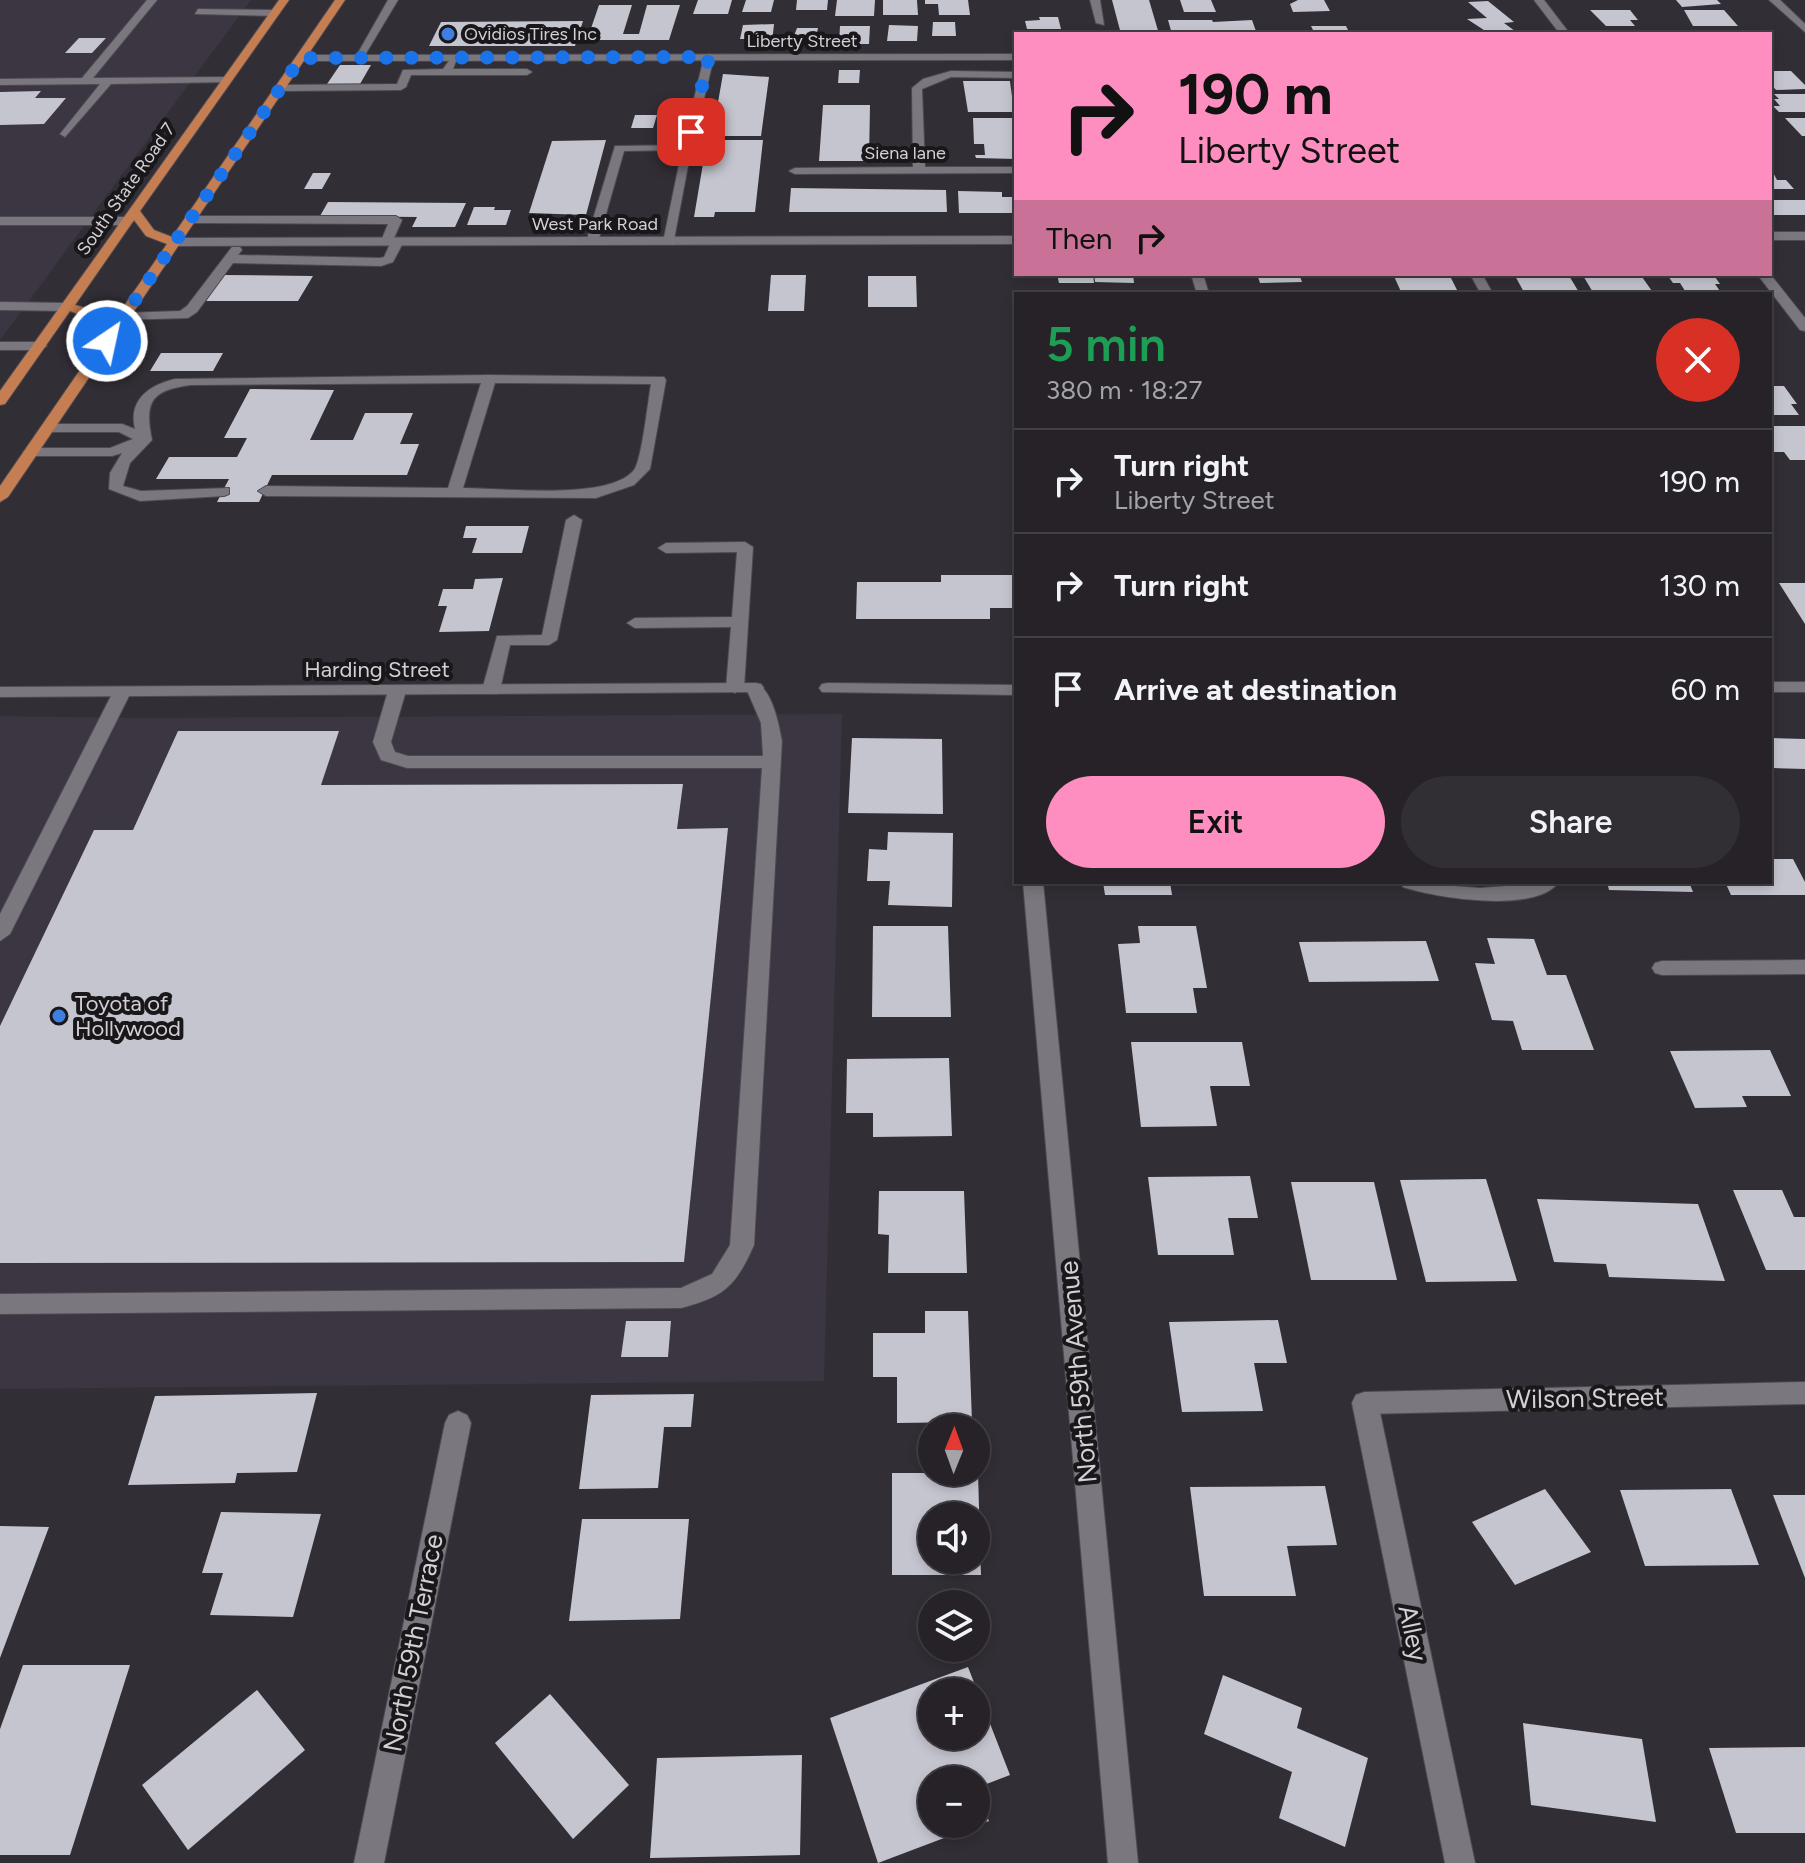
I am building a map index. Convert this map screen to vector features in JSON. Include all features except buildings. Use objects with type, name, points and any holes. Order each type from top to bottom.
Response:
[{"type":"main road","name":"South State Road 7","points":[[0,401],[284,0]]},
{"type":"main road","points":[[0,497],[340,0]]},
{"type":"main road","points":[[131,216],[150,233],[174,242]]},
{"type":"main road","points":[[67,307],[99,318],[105,324],[107,341]]},
{"type":"street","points":[[86,80],[152,0]]},
{"type":"street","points":[[208,0],[198,12],[275,13]]},
{"type":"street","points":[[358,58],[393,0]]},
{"type":"street","points":[[1095,0],[1101,23]]},
{"type":"street","points":[[1539,0],[1563,32]]},
{"type":"street","points":[[1774,0],[1805,29]]},
{"type":"street","points":[[691,132],[709,57]]},
{"type":"street","name":"Liberty Street","points":[[301,58],[1014,57]]},
{"type":"street","points":[[447,72],[452,58]]},
{"type":"street","points":[[280,88],[401,87],[407,72],[527,72]]},
{"type":"street","points":[[919,171],[917,88],[924,81],[951,74],[1014,75]]},
{"type":"street","points":[[0,82],[227,80]]},
{"type":"street","points":[[65,134],[108,81]]},
{"type":"street","points":[[592,242],[619,148],[688,147],[669,242]]},
{"type":"street","name":"Siena lane","points":[[795,171],[1014,170]]},
{"type":"street","points":[[0,221],[131,216]]},
{"type":"street","points":[[189,219],[396,220],[389,259],[381,262],[229,259]]},
{"type":"street","points":[[1772,236],[1805,236]]},
{"type":"street","name":"West Park Road","points":[[174,242],[1014,240]]},
{"type":"street","points":[[335,261],[347,241]]},
{"type":"street","points":[[124,317],[183,315],[192,309],[242,242]]},
{"type":"street","points":[[1765,276],[1805,327]]},
{"type":"street","points":[[0,306],[67,307]]},
{"type":"street","points":[[0,346],[40,346]]},
{"type":"street","points":[[454,492],[489,379]]},
{"type":"street","points":[[145,440],[140,414],[152,392],[173,383],[659,380],[643,469],[629,482],[596,493],[266,491]]},
{"type":"street","points":[[47,428],[122,428],[145,440]]},
{"type":"street","points":[[30,452],[112,452],[145,440]]},
{"type":"street","points":[[145,440],[121,461],[115,476],[116,489],[140,496],[224,491]]},
{"type":"street","points":[[491,690],[503,640],[549,640],[574,520]]},
{"type":"street","points":[[0,1304],[681,1298],[710,1291],[730,1273],[742,1245],[773,741],[770,723],[745,688],[740,622],[745,547],[666,548]]},
{"type":"street","points":[[635,623],[740,622]]},
{"type":"street","points":[[1772,687],[1805,687]]},
{"type":"street","name":"Harding Street","points":[[0,692],[745,688]]},
{"type":"street","points":[[828,688],[1014,691]]},
{"type":"street","points":[[397,691],[382,742],[387,756],[407,762],[771,762]]},
{"type":"street","points":[[0,934],[122,692]]},
{"type":"street","name":"North 59th Avenue","points":[[1033,884],[1123,1863]]},
{"type":"street","points":[[1415,884],[1432,891],[1486,893],[1527,891],[1544,884]]},
{"type":"street","points":[[1662,968],[1805,967]]},
{"type":"street","name":"Wilson Street","points":[[1365,1403],[1805,1393]]},
{"type":"street","name":"Alley","points":[[1365,1403],[1460,1863]]},
{"type":"street","name":"North 59th Terrace","points":[[369,1863],[458,1423]]},
{"type":"shaded area","points":[[0,0],[251,0],[0,340]]},
{"type":"shaded area","points":[[842,714],[824,1381],[0,1389],[0,716]]},
{"type":"place","name":"Ovidios Tires Inc","points":[[448,34]]},
{"type":"place","name":"Toyota of Hollywood","points":[[59,1016]]},
{"type":"route","points":[[107,341],[301,58],[709,57],[691,132]]}]
